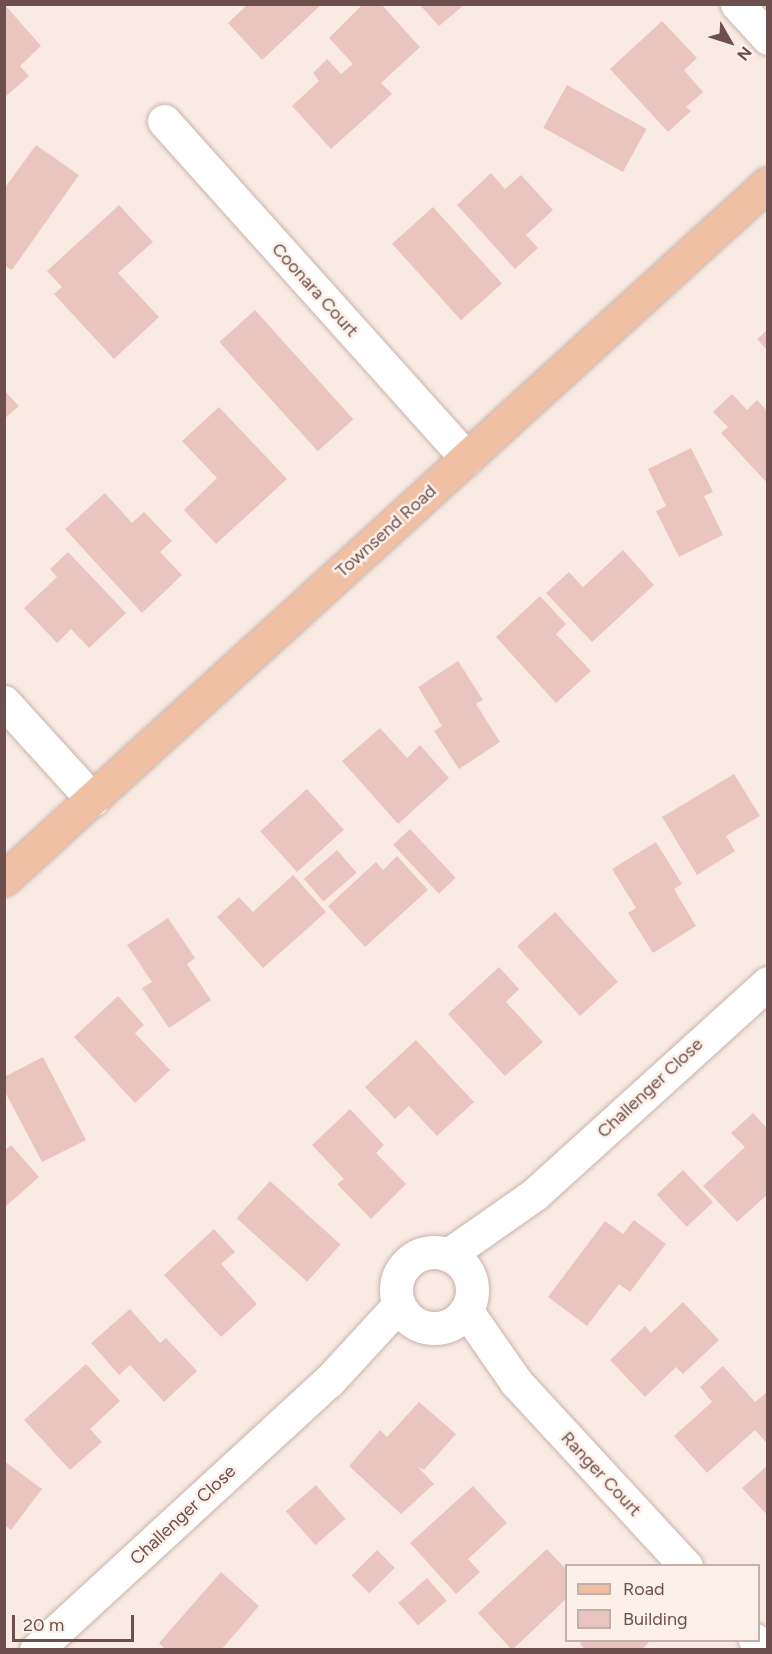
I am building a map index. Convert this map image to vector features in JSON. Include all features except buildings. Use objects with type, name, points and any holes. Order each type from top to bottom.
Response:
[{"type":"main road","name":"Townsend Road","points":[[4,879],[768,183]]},
{"type":"street","points":[[737,4],[768,38]]},
{"type":"street","name":"Coonara Court","points":[[165,121],[466,458]]},
{"type":"street","points":[[4,702],[93,800]]},
{"type":"street","name":"Challenger Close","points":[[37,1649],[329,1381],[442,1300],[535,1194],[768,983]]},
{"type":"street","name":"Ranger Court","points":[[442,1300],[684,1564]]}]
